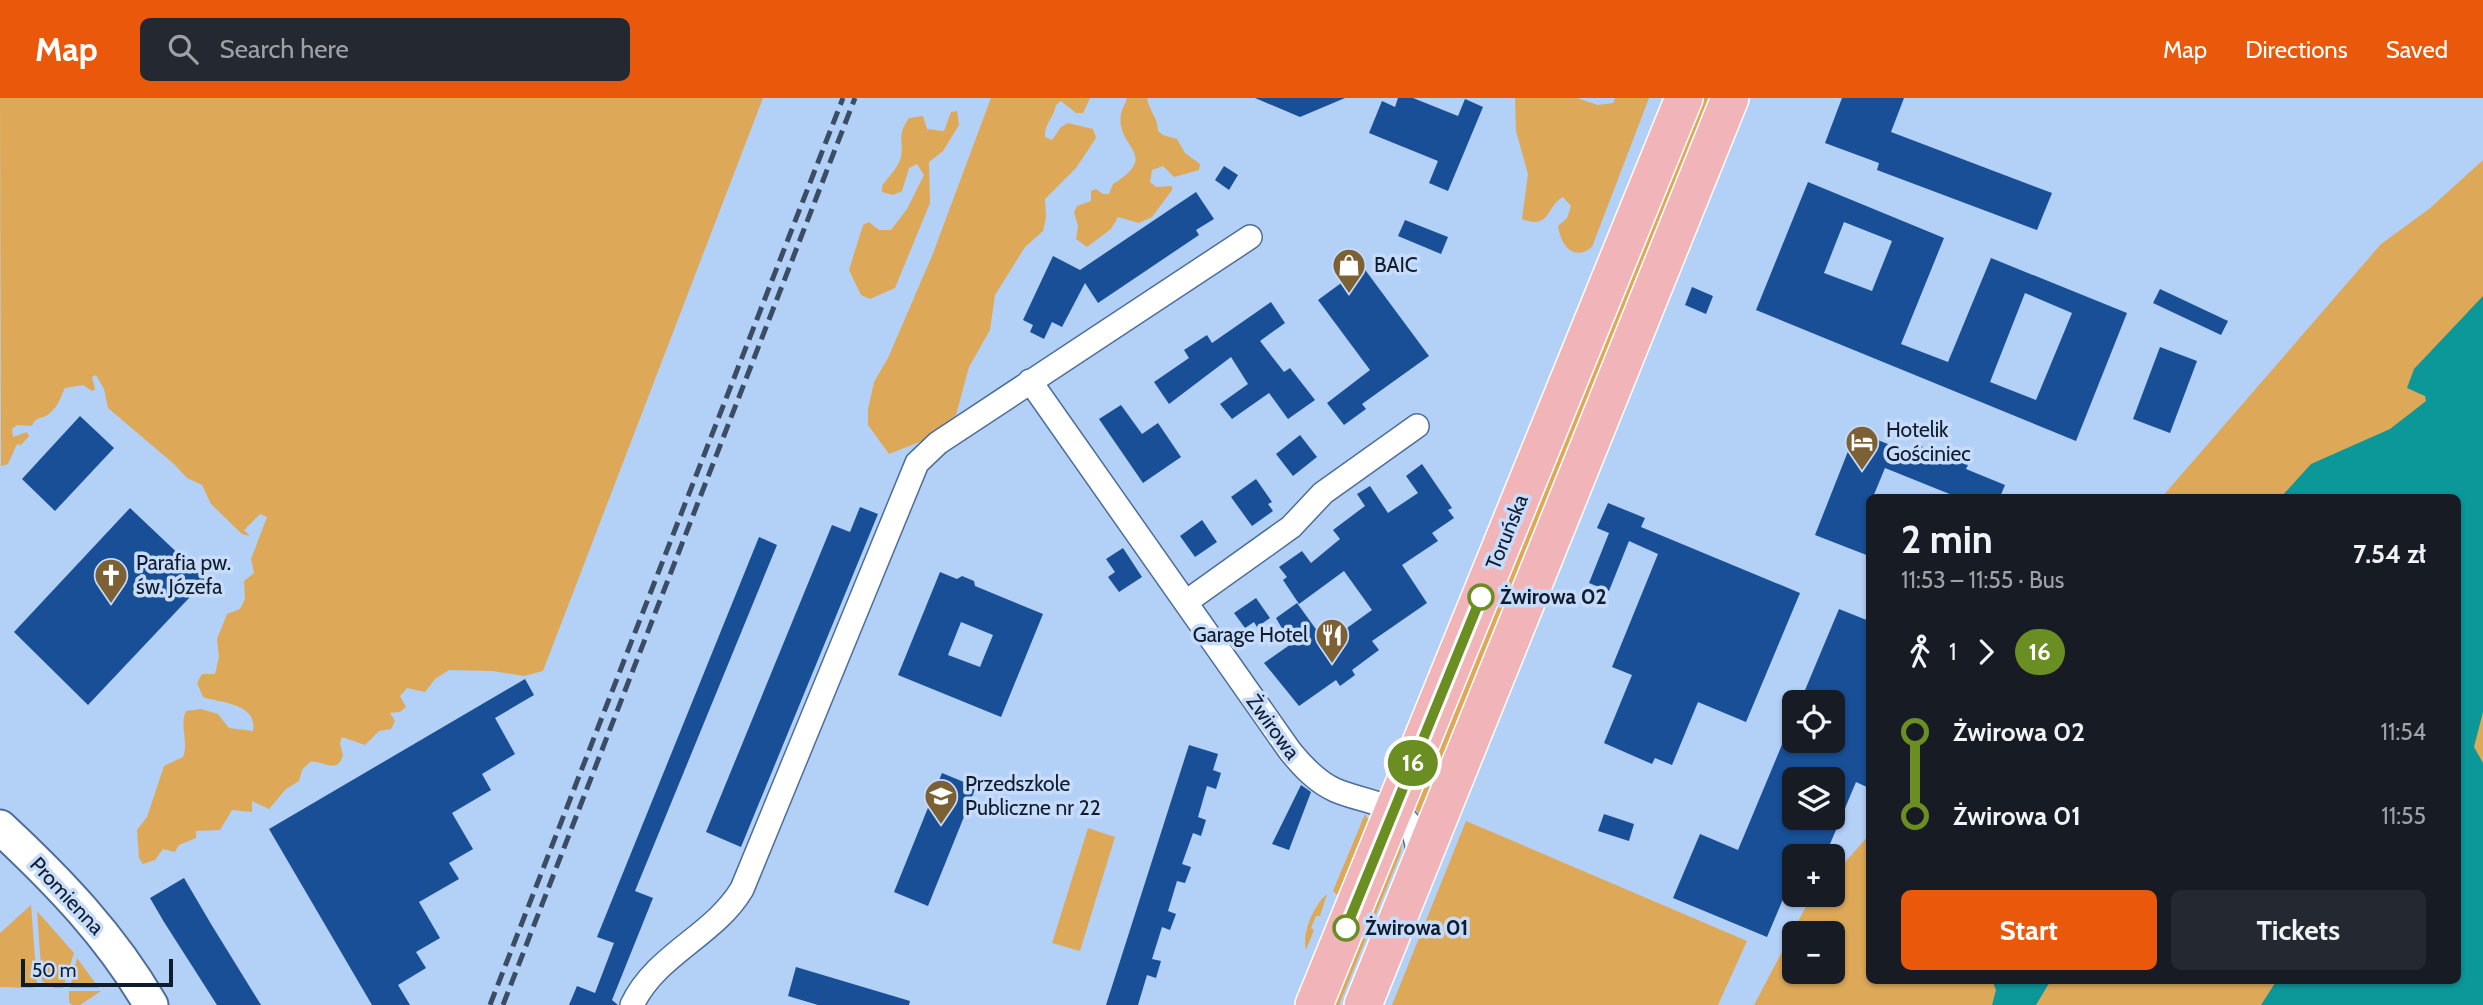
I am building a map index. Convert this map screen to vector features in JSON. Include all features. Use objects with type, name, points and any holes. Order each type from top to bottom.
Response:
[{"type":"main road","name":"Toruńska","points":[[1314,1005],[1685,98]]},
{"type":"main road","name":"Toruńska","points":[[1363,1005],[1730,98]]},
{"type":"street","points":[[632,1005],[654,971],[724,915],[742,889],[917,463],[938,443],[1250,237]]},
{"type":"street","name":"Żwirowa","points":[[1030,381],[1275,732],[1306,769],[1334,790],[1394,811]]},
{"type":"street","points":[[1186,602],[1300,520],[1323,493],[1339,480],[1417,426]]},
{"type":"street","points":[[1394,811],[1407,821],[1414,833],[1420,864]]},
{"type":"street","name":"Promienna","points":[[0,827],[52,877],[100,930],[151,1005]]},
{"type":"shaded area","points":[[0,98],[763,98],[543,671],[524,676],[492,671],[449,670],[435,679],[425,692],[407,688],[400,696],[406,707],[400,712],[390,713],[395,721],[391,729],[379,731],[365,745],[342,737],[340,743],[343,756],[337,765],[310,762],[302,770],[299,781],[286,789],[269,809],[252,801],[252,812],[232,810],[220,830],[196,831],[196,838],[179,845],[175,852],[163,849],[155,860],[143,864],[139,858],[137,830],[147,817],[164,766],[183,757],[183,722],[186,711],[201,709],[218,714],[229,728],[253,731],[250,715],[236,706],[203,697],[197,683],[202,674],[215,674],[219,657],[217,639],[227,614],[240,609],[245,599],[244,581],[254,573],[251,559],[267,517],[260,514],[244,530],[250,536],[242,534],[211,504],[202,485],[187,478],[108,408],[104,389],[96,375],[92,377],[95,389],[92,391],[83,385],[65,388],[53,410],[47,415],[36,420],[32,426],[17,425],[12,429],[13,437],[27,432],[29,436],[21,445],[17,444],[8,464],[1,466]]},
{"type":"shaded area","points":[[991,98],[1090,98],[1083,113],[1076,113],[1061,101],[1056,105],[1045,137],[1052,140],[1061,127],[1068,123],[1093,129],[1096,138],[1076,168],[1045,199],[1046,218],[1043,231],[1025,247],[995,295],[990,330],[969,367],[956,415],[922,441],[889,454],[868,425],[868,409],[874,382],[888,358],[932,256]]},
{"type":"shaded area","points":[[1127,98],[1147,98],[1158,131],[1177,139],[1185,153],[1200,164],[1199,170],[1174,177],[1163,166],[1152,170],[1150,182],[1156,187],[1172,186],[1172,190],[1152,217],[1139,223],[1118,217],[1111,229],[1087,247],[1076,239],[1078,226],[1074,212],[1077,206],[1091,201],[1091,191],[1096,189],[1103,194],[1109,194],[1113,184],[1134,165],[1133,150],[1121,126],[1121,114]]},
{"type":"shaded area","points":[[1515,98],[1577,98],[1598,105],[1613,103],[1615,98],[1649,98],[1592,247],[1585,251],[1574,252],[1562,239],[1558,226],[1567,218],[1571,206],[1563,197],[1543,220],[1531,222],[1522,219],[1528,174],[1516,131]]},
{"type":"shaded area","points":[[1698,98],[1717,98],[1441,777],[1424,771]]},
{"type":"shaded area","points":[[957,111],[959,125],[943,151],[929,162],[930,203],[895,288],[870,299],[861,295],[849,270],[863,225],[869,222],[879,230],[891,230],[907,209],[924,175],[917,164],[909,168],[902,191],[893,195],[882,192],[882,186],[901,157],[905,124],[909,118],[923,116],[927,129],[944,131],[951,112]]},
{"type":"shaded area","points":[[2483,160],[2483,1005],[1754,1005],[1782,952],[1782,984],[1845,984],[1845,921],[1798,921],[1806,907],[1845,907],[1845,862],[1866,838],[1866,984],[2461,984],[2461,494],[2165,494],[2381,244],[2429,209]]},
{"type":"shaded area","points":[[2483,296],[2483,712],[2474,747],[2483,763],[2483,1005],[2261,1005],[2274,984],[2461,984],[2461,494],[2284,494],[2311,464],[2390,429],[2426,401],[2425,396],[2407,388],[2414,369]]},
{"type":"shaded area","points":[[1420,783],[1436,789],[1423,819],[1411,804]]},
{"type":"shaded area","points":[[1365,814],[1372,826],[1370,838],[1337,895],[1333,891]]},
{"type":"shaded area","points":[[1466,821],[1747,941],[1718,1005],[1392,1005]]},
{"type":"shaded area","points":[[1088,828],[1115,837],[1080,951],[1052,943]]},
{"type":"shaded area","points":[[1403,834],[1401,852],[1339,1005],[1328,1005]]},
{"type":"shaded area","points":[[1327,894],[1320,916],[1316,916],[1311,928],[1314,930],[1306,950],[1310,920],[1317,905]]},
{"type":"shaded area","points":[[31,905],[37,984],[33,988],[0,987],[0,933]]},
{"type":"shaded area","points":[[37,911],[74,953],[63,988],[54,988],[42,981]]},
{"type":"shaded area","points":[[77,958],[99,988],[70,988]]},
{"type":"shaded area","points":[[1994,984],[2049,984],[2036,1005],[1992,1005],[1996,990]]},
{"type":"shaded area","points":[[69,991],[101,991],[80,1005],[72,1005],[69,1002]]},
{"type":"building","points":[[1255,98],[1345,98],[1300,117]]},
{"type":"building","points":[[1398,98],[1413,98],[1458,116],[1465,99],[1483,107],[1448,191],[1429,183],[1438,161],[1369,133],[1382,101],[1395,107]]},
{"type":"building","points":[[1842,98],[1904,98],[1891,132],[2052,193],[2037,230],[1877,170],[1879,163],[1825,143]]},
{"type":"building","points":[[1224,166],[1238,175],[1229,190],[1215,180]]},
{"type":"building","points":[[1808,182],[1944,238],[1901,344],[1948,362],[1991,258],[2127,313],[2076,441],[1756,310]],"holes":[[[1844,222],[1892,241],[1872,291],[1824,273]],[[2025,293],[2072,313],[2036,400],[1990,382]]]},
{"type":"building","points":[[1196,192],[1214,219],[1196,230],[1199,235],[1098,303],[1085,283],[1062,327],[1052,322],[1044,339],[1030,332],[1033,325],[1023,320],[1053,256],[1080,270]]},
{"type":"building","points":[[1405,220],[1448,237],[1441,254],[1398,236]]},
{"type":"building","points":[[1363,267],[1429,356],[1362,404],[1366,409],[1344,425],[1327,403],[1370,370],[1318,300]]},
{"type":"building","points":[[1692,287],[1713,296],[1706,314],[1685,305]]},
{"type":"building","points":[[2160,289],[2228,321],[2221,335],[2153,303]]},
{"type":"building","points":[[1271,302],[1285,323],[1260,341],[1284,372],[1290,368],[1315,400],[1288,419],[1269,393],[1232,419],[1220,404],[1248,384],[1231,357],[1169,404],[1154,382],[1189,358],[1184,350],[1207,335],[1212,343]]},
{"type":"building","points":[[2160,347],[2197,361],[2170,433],[2133,419]]},
{"type":"building","points":[[1121,405],[1142,434],[1158,423],[1181,457],[1143,483],[1099,419]]},
{"type":"building","points":[[80,416],[114,448],[55,511],[22,479]]},
{"type":"building","points":[[1856,431],[1912,454],[1916,444],[1968,465],[1966,469],[2005,485],[2001,494],[1950,494],[1885,468],[1874,494],[1866,494],[1866,555],[1815,535]]},
{"type":"building","points":[[1300,435],[1317,457],[1293,476],[1276,454]]},
{"type":"building","points":[[1422,464],[1452,508],[1448,510],[1454,518],[1432,533],[1438,541],[1402,565],[1427,603],[1372,641],[1379,650],[1352,670],[1355,675],[1340,686],[1336,680],[1299,706],[1264,663],[1291,644],[1276,618],[1297,603],[1326,643],[1372,610],[1344,571],[1299,604],[1283,580],[1287,577],[1279,567],[1302,551],[1311,563],[1340,539],[1333,530],[1365,506],[1357,494],[1370,486],[1388,513],[1418,493],[1406,476]]},
{"type":"building","points":[[1256,479],[1272,502],[1268,504],[1273,511],[1252,526],[1231,497]]},
{"type":"building","points":[[1608,503],[1645,518],[1641,527],[1800,593],[1746,722],[1698,702],[1672,765],[1655,758],[1652,764],[1604,743],[1632,675],[1612,667],[1658,554],[1629,541],[1609,591],[1589,583],[1609,533],[1597,528]]},
{"type":"building","points":[[860,507],[878,514],[741,847],[706,832],[832,525],[850,532]]},
{"type":"building","name":"Parafia pw. św. Józefa","points":[[130,508],[206,580],[88,705],[14,632]]},
{"type":"building","points":[[1202,520],[1217,542],[1195,557],[1180,536]]},
{"type":"building","points":[[759,537],[777,545],[635,891],[653,898],[612,1000],[618,1005],[569,1005],[577,986],[595,993],[614,943],[597,937]]},
{"type":"building","points":[[1123,548],[1142,577],[1119,592],[1108,577],[1115,572],[1106,559]]},
{"type":"building","points":[[940,572],[957,579],[962,576],[974,581],[975,586],[1043,614],[1001,717],[898,675]],"holes":[[[961,622],[993,635],[980,667],[948,655]]]},
{"type":"building","points":[[1256,598],[1270,618],[1257,627],[1254,622],[1245,628],[1234,613]]},
{"type":"building","points":[[1839,609],[1866,620],[1866,787],[1856,782],[1845,808],[1845,767],[1782,767],[1782,830],[1836,830],[1830,844],[1782,844],[1782,901],[1767,937],[1673,898],[1700,834],[1738,850],[1782,745],[1782,753],[1845,753],[1845,690],[1805,690]]},
{"type":"building","points":[[525,679],[534,695],[495,718],[515,754],[482,774],[491,790],[452,813],[473,849],[449,863],[459,879],[419,902],[440,938],[416,952],[426,968],[398,985],[410,1005],[372,1005],[269,829]]},
{"type":"building","points":[[1189,745],[1218,754],[1213,770],[1221,773],[1216,789],[1207,786],[1198,817],[1206,820],[1201,836],[1193,833],[1182,864],[1191,867],[1185,883],[1177,881],[1168,911],[1176,914],[1170,930],[1162,927],[1152,959],[1161,961],[1156,978],[1147,975],[1138,1005],[1106,1005]]},
{"type":"building","points":[[942,773],[976,787],[928,906],[894,892]]},
{"type":"building","points":[[1301,785],[1311,792],[1289,850],[1272,844]]},
{"type":"building","points":[[1604,814],[1634,824],[1629,841],[1598,831]]},
{"type":"building","points":[[184,878],[261,1005],[217,1005],[164,922],[150,898]]},
{"type":"building","points":[[796,967],[910,1001],[909,1005],[818,1005],[788,996]]},
{"type":"railway","points":[[490,1005],[843,98]]},
{"type":"railway","points":[[503,1005],[855,98]]},
{"type":"bus line","name":"16","points":[[1346,928],[1481,597]]},
{"type":"place","name":"BAIC","points":[[1349,295]]},
{"type":"place","name":"Hotelik Gościniec","points":[[1862,472]]},
{"type":"place","name":"Żwirowa 02","points":[[1481,597]]},
{"type":"place","name":"Parafia pw. św. Józefa","points":[[111,605]]},
{"type":"place","name":"Garage Hotel","points":[[1332,665]]},
{"type":"place","name":"Przedszkole Publiczne nr 22","points":[[941,826]]},
{"type":"place","name":"Żwirowa 01","points":[[1346,928]]}]
